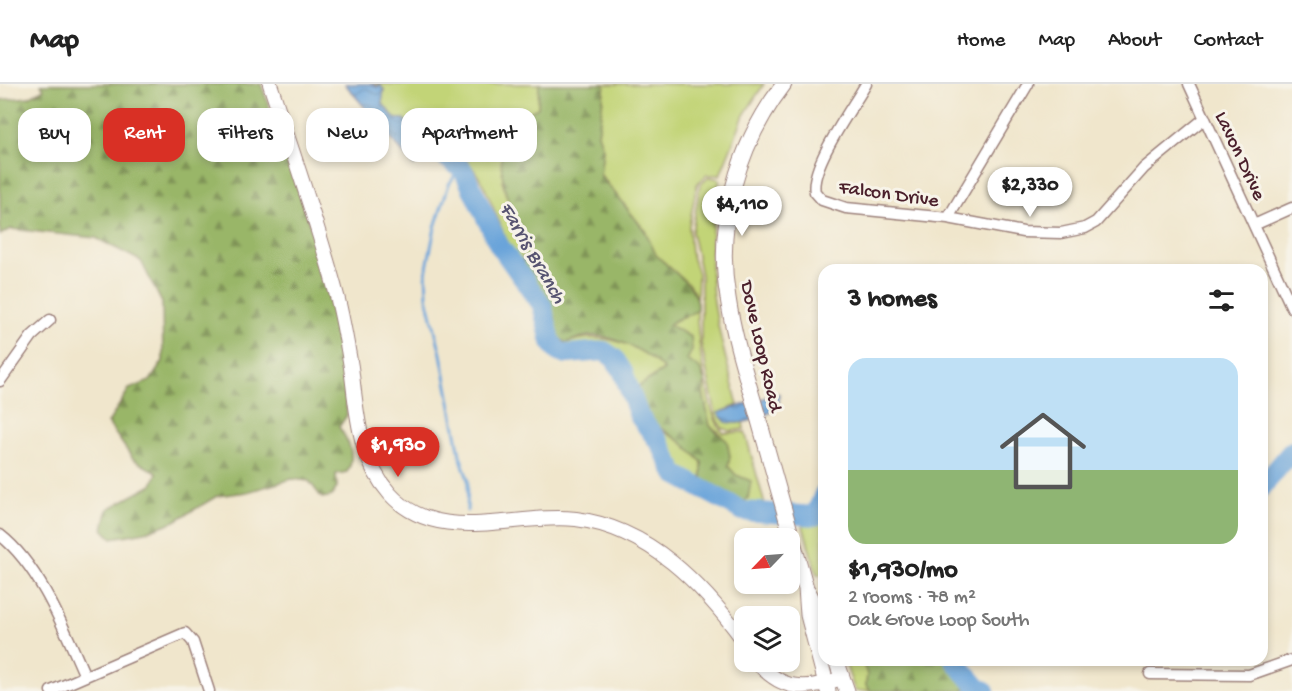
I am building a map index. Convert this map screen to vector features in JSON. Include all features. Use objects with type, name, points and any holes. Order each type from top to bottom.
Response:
[{"type":"main road","name":"Dove Loop Road","points":[[784,84],[764,113],[747,147],[734,184],[727,226],[727,296],[806,588],[808,615],[818,656]]},
{"type":"main road","name":"Dove Loop Road","points":[[806,588],[818,608]]},
{"type":"main road","name":"Dove Loop Road","points":[[821,666],[826,688]]},
{"type":"main road","points":[[838,666],[845,685]]},
{"type":"street","points":[[270,84],[337,299],[348,349],[358,426],[367,458],[391,495],[417,514],[436,521],[479,524],[559,518],[578,519],[615,530],[655,550],[692,579],[734,629]]},
{"type":"street","name":"Falcon Drive","points":[[866,84],[822,159],[814,181],[815,192],[822,200],[846,208],[948,219],[1023,232],[1061,233],[1085,228],[1109,210],[1128,185],[1157,155],[1205,118]]},
{"type":"street","points":[[948,219],[1028,84]]},
{"type":"street","name":"Lavon Drive","points":[[1189,84],[1292,308]]},
{"type":"street","points":[[1254,225],[1292,208]]},
{"type":"street","points":[[0,381],[32,336],[50,320]]},
{"type":"street","points":[[0,535],[10,543],[44,591],[85,676]]},
{"type":"street","points":[[51,691],[185,633],[193,642],[209,691]]},
{"type":"street","points":[[1150,674],[1249,675],[1292,660]]},
{"type":"street","points":[[765,672],[785,688],[806,689],[845,685]]},
{"type":"green space","points":[[41,84],[261,84],[270,108],[197,108],[197,162],[289,162],[304,205],[327,288],[337,330],[343,372],[347,415],[339,427],[348,443],[351,460],[347,472],[336,474],[337,487],[332,496],[322,498],[309,481],[292,479],[247,492],[217,496],[175,521],[145,532],[112,538],[103,529],[108,509],[152,485],[157,473],[133,459],[108,423],[129,389],[150,381],[163,361],[162,303],[141,261],[96,238],[11,229],[0,235],[0,100],[29,97],[44,89]]},
{"type":"green space","points":[[372,84],[539,84],[538,108],[537,110],[537,108],[401,108],[401,119],[396,119],[389,108],[382,103],[384,89]]},
{"type":"green space","points":[[539,84],[605,84],[598,134],[603,149],[600,175],[645,231],[656,255],[689,285],[697,298],[697,310],[669,325],[691,337],[692,350],[687,360],[700,369],[705,382],[703,393],[710,426],[727,441],[730,456],[728,466],[736,475],[751,481],[748,498],[739,505],[716,489],[702,484],[702,462],[646,415],[636,388],[664,370],[658,364],[625,343],[606,337],[590,336],[566,343],[554,334],[554,323],[549,306],[524,267],[523,246],[510,207],[502,168],[502,162],[537,162]]},
{"type":"green space","points":[[605,84],[764,84],[744,115],[720,175],[707,175],[697,184],[689,226],[691,253],[698,274],[697,298],[689,285],[656,255],[645,231],[600,174],[603,149],[598,134]]},
{"type":"green space","points":[[468,162],[511,162],[502,181],[524,249],[523,266],[508,243],[480,179]]},
{"type":"green space","points":[[709,177],[720,179],[711,240],[713,294],[738,405],[719,413],[729,422],[743,422],[744,429],[731,431],[722,428],[717,420],[701,343],[701,275],[692,232],[700,185]]},
{"type":"green space","points":[[697,310],[701,356],[713,412],[724,433],[745,432],[767,512],[739,505],[748,498],[728,466],[730,456],[719,432],[710,426],[703,393],[705,382],[687,360],[669,325]]},
{"type":"green space","points":[[554,334],[566,343],[592,338],[619,342],[644,353],[664,370],[636,388],[626,364],[611,347],[562,345]]},
{"type":"green space","points":[[648,418],[658,429],[681,441],[702,462],[702,484],[678,470],[667,445]]},
{"type":"green space","points":[[800,516],[818,518],[817,575]]},
{"type":"green space","points":[[846,666],[864,666],[867,674],[866,685],[871,691],[855,691]]},
{"type":"green space","points":[[864,666],[959,666],[978,688],[985,691],[871,691],[866,686],[867,674]]},
{"type":"water","points":[[345,84],[372,84],[377,87],[380,85],[384,90],[382,103],[386,108],[365,108]]},
{"type":"water","points":[[389,111],[396,119],[401,119],[401,151],[389,136]]},
{"type":"water","points":[[779,393],[779,404],[775,409],[755,419],[732,423],[726,422],[718,413]]},
{"type":"waterway","name":"Farris Branch","points":[[452,162],[463,170],[499,245],[542,305],[551,342],[558,351],[567,354],[604,351],[614,358],[623,372],[639,416],[661,445],[675,474],[743,511],[815,516],[818,509]]},
{"type":"waterway","points":[[460,168],[449,184],[435,227],[426,273],[427,297],[441,354],[460,455],[468,480],[467,511]]},
{"type":"waterway","name":"Farris Branch","points":[[1268,480],[1292,451]]},
{"type":"waterway","points":[[959,666],[978,688],[985,691]]}]
